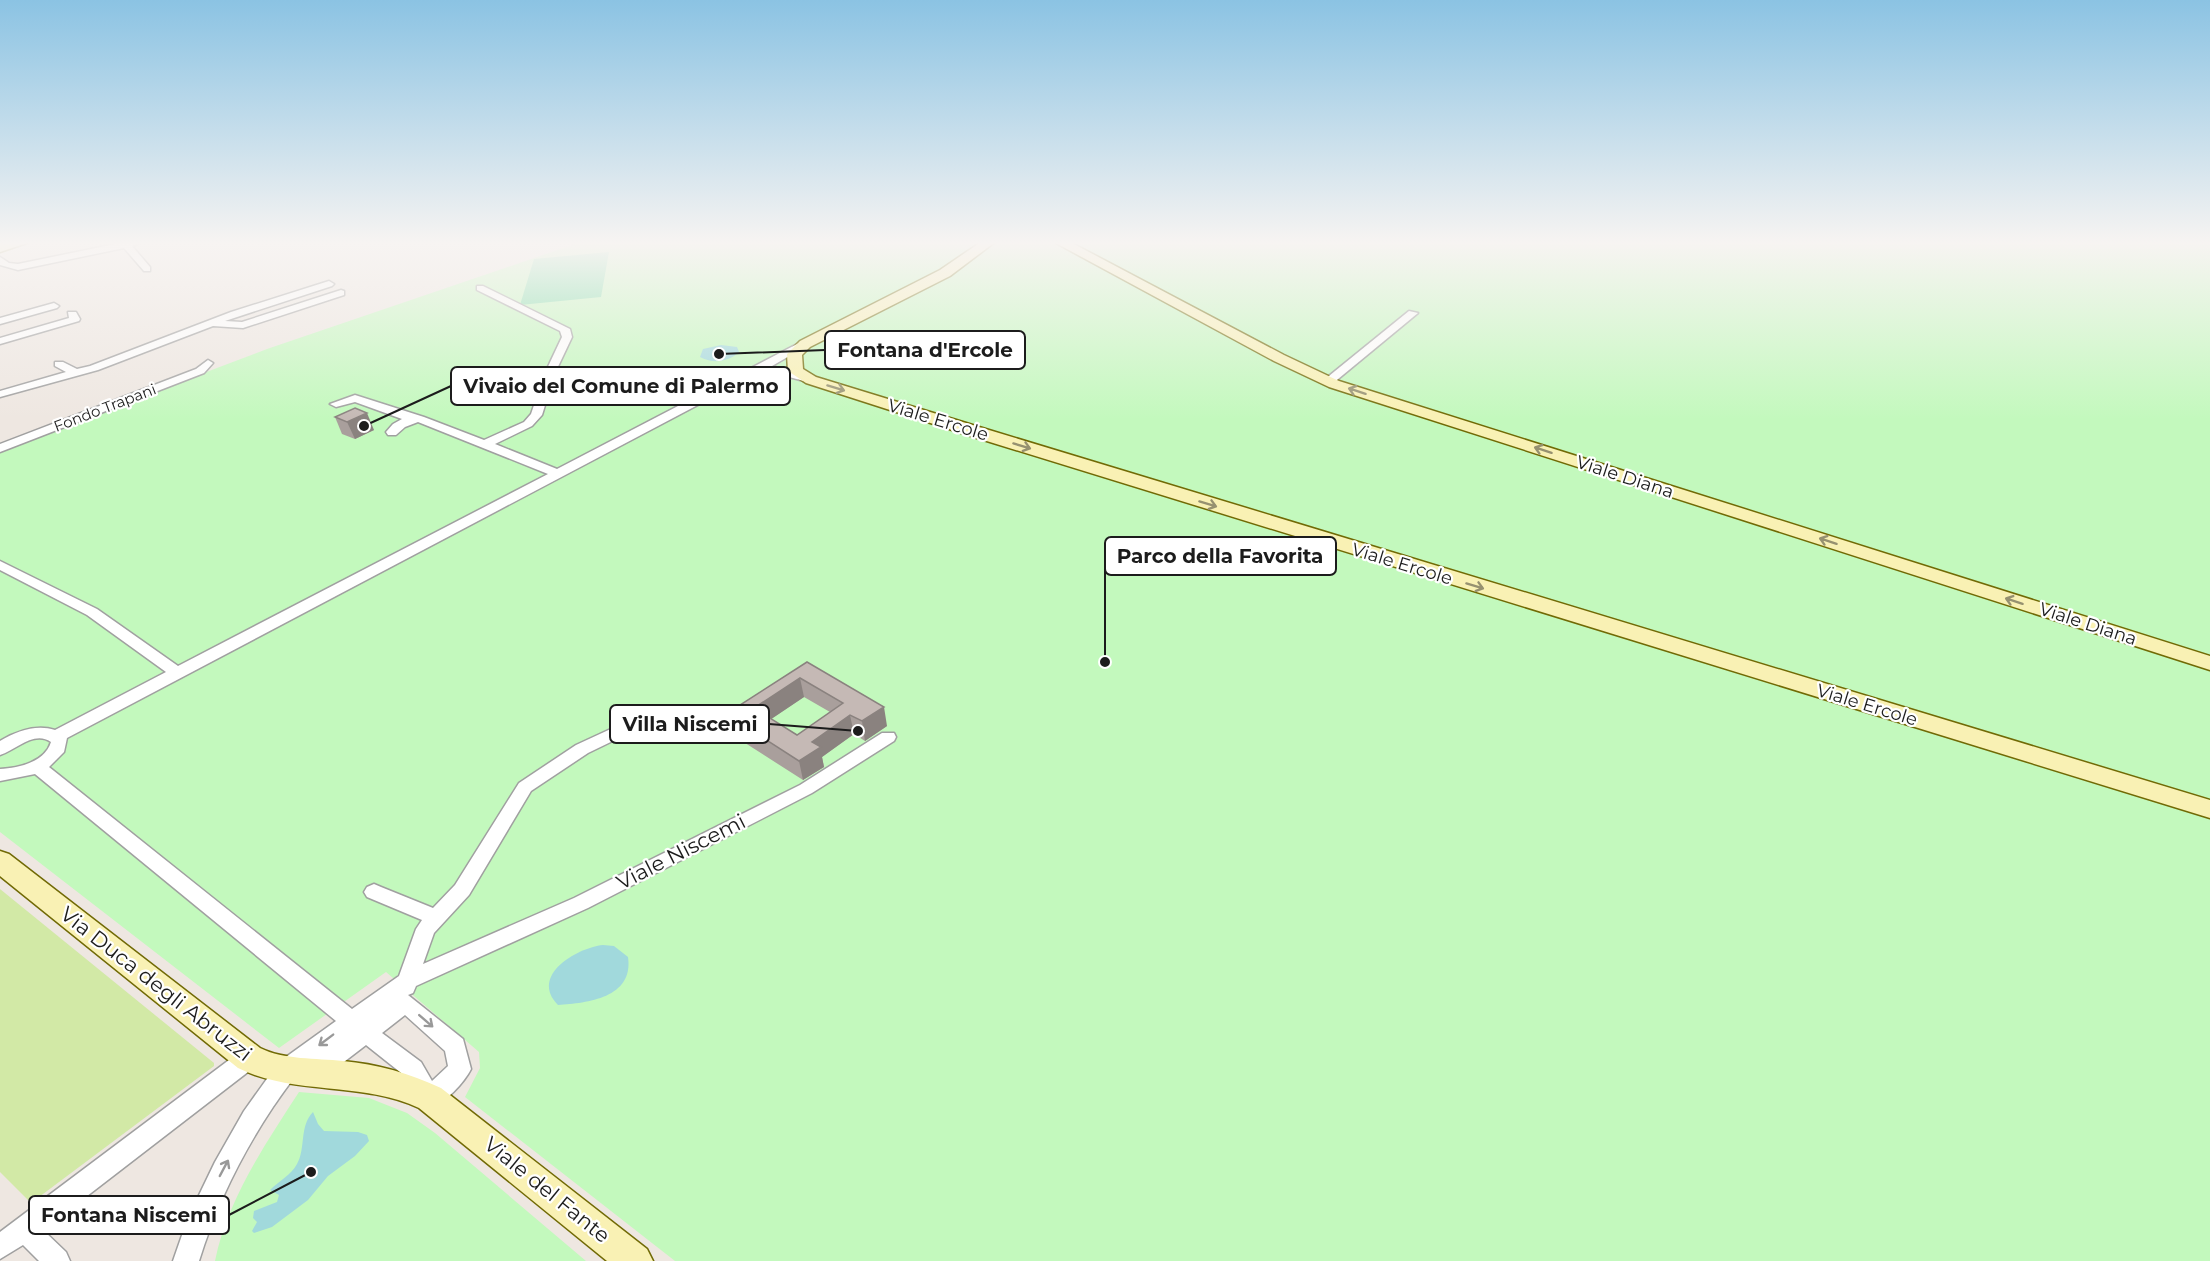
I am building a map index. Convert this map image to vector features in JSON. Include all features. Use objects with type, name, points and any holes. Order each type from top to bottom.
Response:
[{"type":"street","points":[[0,394],[75,374],[279,301]]},
{"type":"street","points":[[211,324],[243,325],[317,301]]},
{"type":"street","points":[[483,444],[528,424],[536,415],[550,373],[567,337],[565,329],[507,301]]},
{"type":"street","points":[[0,749],[33,735],[57,736],[890,301]]},
{"type":"street","name":"Viale Diana","points":[[1173,301],[1328,382],[2210,663]]},
{"type":"street","points":[[0,321],[54,306]]},
{"type":"street","points":[[1328,382],[1413,313]]},
{"type":"street","points":[[0,341],[75,319],[72,314]]},
{"type":"street","points":[[805,344],[794,354],[793,361],[800,375],[811,381]]},
{"type":"street","name":"Fondo Trapani","points":[[0,448],[200,371],[208,363]]},
{"type":"street","points":[[59,364],[75,374]]},
{"type":"street","points":[[762,366],[811,381]]},
{"type":"street","name":"Viale Ercole","points":[[811,381],[1467,584],[2210,809]]},
{"type":"street","points":[[336,404],[355,398],[433,423],[557,473]]},
{"type":"street","points":[[392,432],[395,427],[414,418]]},
{"type":"street","points":[[0,566],[93,612],[178,673]]},
{"type":"street","points":[[405,1003],[407,981],[426,929],[462,890],[525,787],[582,749],[615,733]]},
{"type":"street","points":[[0,775],[15,774],[36,766],[55,753],[60,746],[57,736]]},
{"type":"street","name":"Viale Niscemi","points":[[358,1027],[407,981],[581,903],[806,789],[888,736]]},
{"type":"street","points":[[36,766],[413,1069],[430,1098],[460,1070],[455,1046],[405,1003]]},
{"type":"street","name":"Via Duca degli Abruzzi","points":[[0,861],[249,1058],[265,1065],[386,1081],[411,1088],[430,1098],[459,1120]]},
{"type":"street","points":[[374,892],[436,918]]},
{"type":"street","points":[[186,1261],[197,1227],[223,1170],[252,1119],[300,1070],[358,1027],[405,1003]]},
{"type":"street","points":[[0,1247],[249,1058]]},
{"type":"street","name":"Viale del Fante","points":[[459,1120],[635,1261]]},
{"type":"street","points":[[24,1229],[57,1261]]},
{"type":"green space","points":[[408,301],[2210,301],[2210,1261],[675,1261],[465,1097],[480,1068],[479,1052],[386,972],[279,1048],[0,832],[0,450],[267,349]]},
{"type":"green space","points":[[521,301],[562,301],[520,305]]},
{"type":"green space","points":[[0,889],[214,1063],[214,1066],[31,1203],[0,1172]]},
{"type":"green space","points":[[299,1092],[369,1098],[407,1113],[435,1133],[586,1261],[215,1261],[238,1194],[261,1152]]},
{"type":"water","points":[[721,345],[737,347],[739,352],[720,361],[710,361],[700,357],[703,349]]},
{"type":"water","points":[[614,946],[628,957],[628,971],[624,982],[606,996],[558,1005],[550,994],[549,984],[552,974],[569,958],[592,947]]},
{"type":"water","points":[[313,1112],[324,1131],[358,1132],[367,1135],[369,1141],[355,1156],[328,1176],[308,1200],[272,1227],[254,1233],[252,1231],[257,1222],[253,1218],[254,1211],[277,1202],[279,1195],[270,1190],[297,1164],[306,1124]]},
{"type":"building","points":[[355,408],[367,413],[347,422],[335,417]]},
{"type":"building","points":[[807,662],[884,707],[862,721],[850,715],[812,742],[821,747],[799,761],[726,714]],"holes":[[[800,678],[843,703],[797,735],[754,708]]]},
{"type":"place","name":"Fontana d'Ercole","points":[[719,354]]},
{"type":"place","name":"Vivaio del Comune di Palermo","points":[[364,426]]},
{"type":"place","name":"Parco della Favorita","points":[[1105,662]]},
{"type":"place","name":"Villa Niscemi","points":[[858,731]]},
{"type":"place","name":"Fontana Niscemi","points":[[311,1172]]}]
